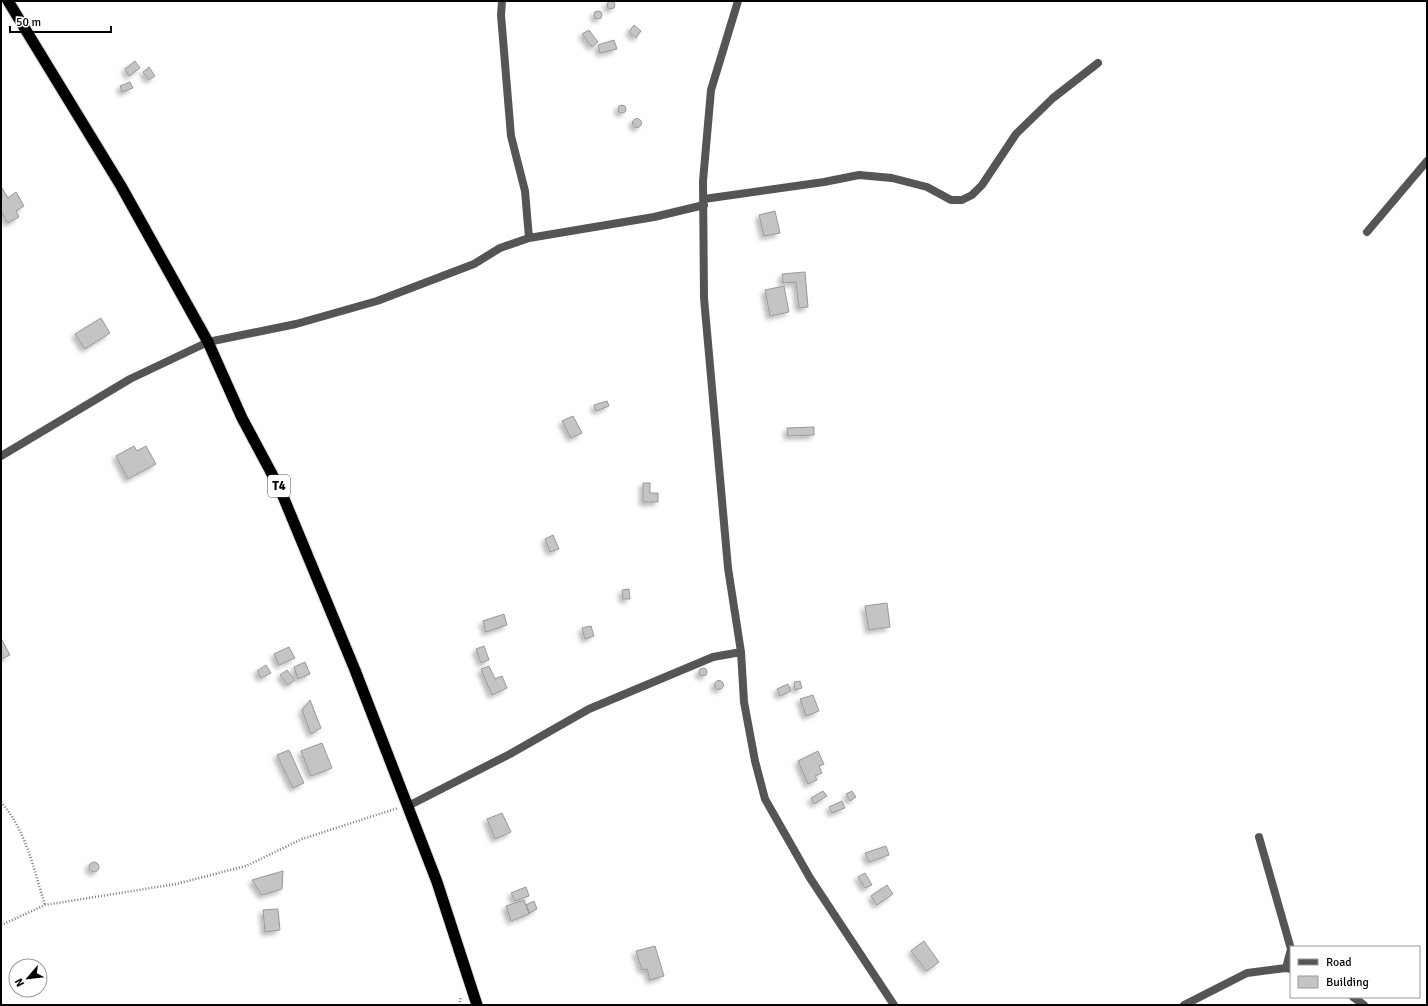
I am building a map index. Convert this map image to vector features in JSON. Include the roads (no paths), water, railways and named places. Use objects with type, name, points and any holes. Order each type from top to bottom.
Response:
[{"type":"highway","name":"T4","points":[[8,1],[121,186],[208,342],[242,418],[280,489],[355,670],[408,806],[437,882],[477,1005]]},
{"type":"street","points":[[502,1],[501,15],[511,136],[525,191],[529,238]]},
{"type":"street","points":[[738,1],[711,90],[704,202],[704,298],[728,568],[741,652],[744,702],[755,761],[766,799],[810,878],[894,1005]]},
{"type":"street","points":[[1,456],[130,379],[208,342],[296,324],[376,301],[474,264],[500,248],[529,238],[654,217],[704,202],[824,182],[859,174],[892,178],[920,185],[951,200],[962,200],[972,195],[982,185],[1016,134],[1053,98],[1098,63]]},
{"type":"street","points":[[1367,232],[1427,161]]},
{"type":"street","points":[[408,806],[510,754],[589,709],[714,657],[741,652]]},
{"type":"street","points":[[1259,837],[1290,946]]},
{"type":"street","points":[[1184,1005],[1247,973],[1288,969],[1290,956]]},
{"type":"street","points":[[1354,998],[1364,1005]]}]
